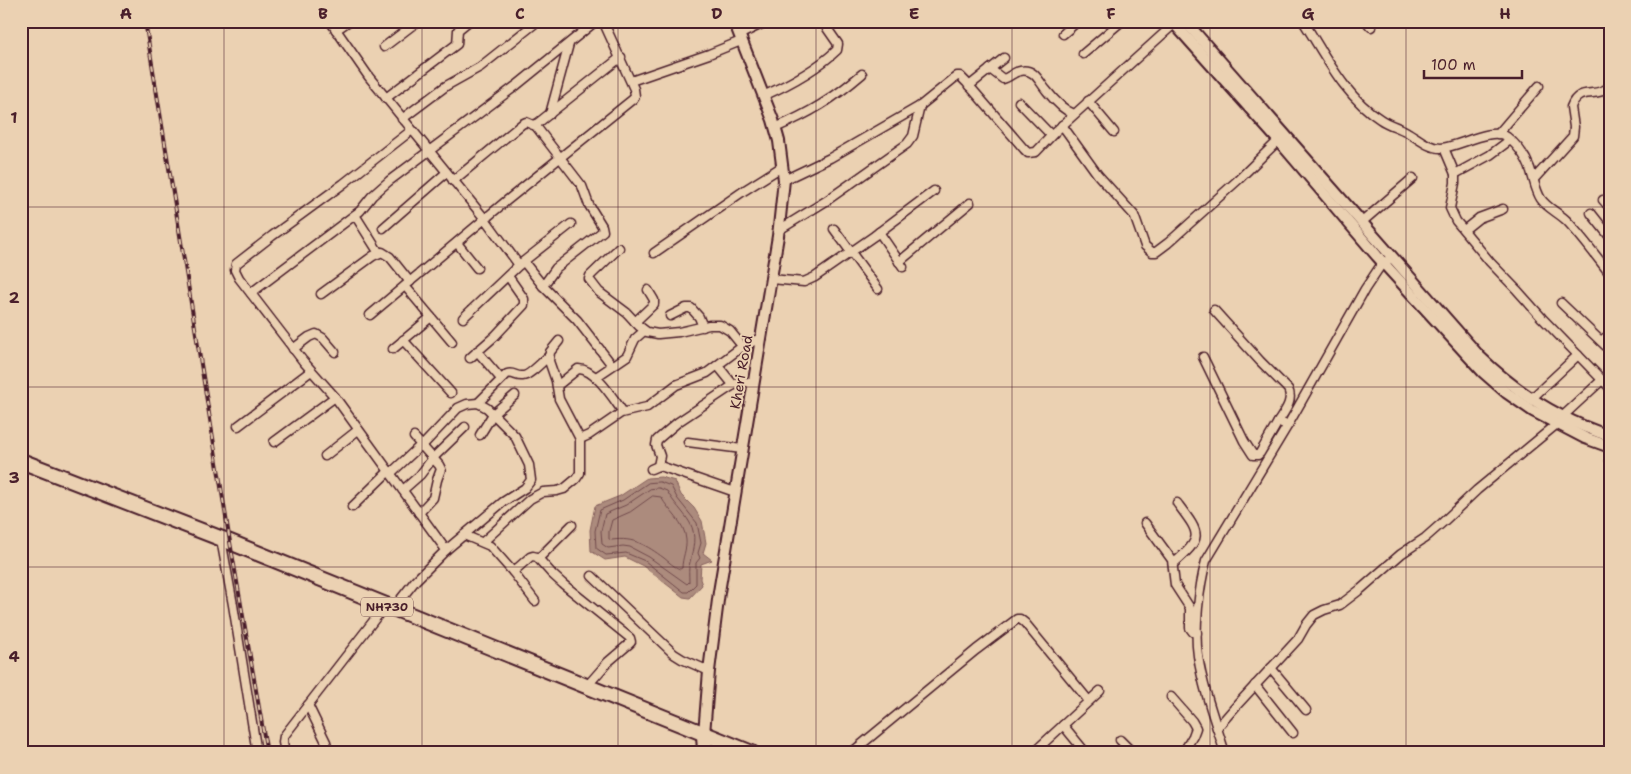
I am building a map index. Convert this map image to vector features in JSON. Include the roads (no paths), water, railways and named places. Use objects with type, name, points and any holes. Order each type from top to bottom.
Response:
[{"type":"highway","name":"NH730","points":[[21,461],[221,539],[752,753]]},
{"type":"highway","points":[[704,734],[705,753]]},
{"type":"street","points":[[330,21],[369,77],[446,173],[522,263],[577,320],[612,365]]},
{"type":"street","points":[[336,30],[349,21]]},
{"type":"street","points":[[384,46],[418,21]]},
{"type":"street","points":[[386,98],[457,44],[458,30],[469,21]]},
{"type":"street","points":[[402,119],[446,86],[480,67],[538,21]]},
{"type":"street","points":[[251,293],[355,215],[365,206],[377,190],[517,86],[596,21]]},
{"type":"street","points":[[370,315],[560,157],[633,99],[635,92],[631,81],[603,21]]},
{"type":"street","name":"Kheri Road","points":[[704,734],[709,671],[719,592],[779,230],[784,180],[779,141],[775,128],[734,21]]},
{"type":"street","points":[[631,81],[709,54],[768,21]]},
{"type":"street","points":[[763,96],[803,76],[837,50],[838,44],[822,21]]},
{"type":"street","points":[[1063,34],[1078,21]]},
{"type":"street","points":[[1083,54],[1122,21]]},
{"type":"street","points":[[1185,21],[1483,372],[1520,402],[1559,420],[1610,436]]},
{"type":"street","points":[[1303,21],[1332,68],[1354,96],[1369,111],[1382,120],[1433,147],[1444,148],[1498,134],[1502,134],[1510,140],[1525,158],[1541,200],[1566,220],[1610,274]]},
{"type":"street","points":[[784,180],[830,158],[920,106],[957,76],[963,78],[1015,141],[1028,153],[1032,153],[1039,150],[1062,125],[1173,22],[1362,222],[1386,260],[1480,357],[1505,380],[1559,420],[1585,438],[1610,447]]},
{"type":"street","points":[[550,114],[569,44]]},
{"type":"street","points":[[535,125],[620,57]]},
{"type":"street","points":[[969,86],[1004,58]]},
{"type":"street","points":[[990,70],[1003,79],[1018,71],[1025,70],[1033,73],[1064,109],[1074,114]]},
{"type":"street","points":[[775,128],[816,109],[862,74]]},
{"type":"street","points":[[1498,134],[1540,86]]},
{"type":"street","points":[[1534,179],[1573,136],[1574,127],[1570,107],[1575,98],[1586,93],[1601,93],[1610,86]]},
{"type":"street","points":[[1088,101],[1114,132]]},
{"type":"street","points":[[1019,102],[1052,135]]},
{"type":"street","points":[[779,230],[826,202],[907,144],[913,136],[920,106]]},
{"type":"street","points":[[454,181],[522,124],[526,122],[535,125],[582,186],[589,205],[603,231],[556,268],[543,286]]},
{"type":"street","points":[[1062,125],[1098,175],[1134,215],[1142,242],[1152,252],[1156,252],[1168,243],[1238,180],[1282,137]]},
{"type":"street","points":[[412,130],[236,264],[235,270],[236,274],[293,349],[335,397],[446,550]]},
{"type":"street","points":[[1455,174],[1490,155],[1510,140]]},
{"type":"street","points":[[1444,148],[1455,174],[1450,208],[1456,221],[1490,262],[1610,388]]},
{"type":"street","points":[[654,253],[783,166]]},
{"type":"street","points":[[383,228],[446,173]]},
{"type":"street","points":[[1362,222],[1414,178]]},
{"type":"street","points":[[770,279],[810,280],[879,232],[934,190]]},
{"type":"street","points":[[1603,200],[1610,208]]},
{"type":"street","points":[[879,232],[901,265],[970,203]]},
{"type":"street","points":[[1464,230],[1479,218],[1503,209]]},
{"type":"street","points":[[1591,213],[1610,237]]},
{"type":"street","points":[[355,215],[379,253]]},
{"type":"street","points":[[463,318],[522,263],[570,224]]},
{"type":"street","points":[[834,229],[878,289]]},
{"type":"street","points":[[457,243],[478,268]]},
{"type":"street","points":[[619,248],[589,279],[599,292],[627,313],[644,331],[658,334],[679,332],[716,324],[725,327],[743,347]]},
{"type":"street","points":[[321,294],[379,253],[386,254],[431,317],[452,342]]},
{"type":"street","points":[[1225,753],[1200,666],[1195,633],[1206,561],[1284,424],[1365,289],[1386,260]]},
{"type":"street","points":[[1602,264],[1610,260]]},
{"type":"street","points":[[470,358],[524,306],[524,299],[508,276]]},
{"type":"street","points":[[635,322],[654,304],[654,300],[648,290]]},
{"type":"street","points":[[1561,303],[1610,350]]},
{"type":"street","points":[[670,316],[686,308],[691,308],[699,316],[703,327]]},
{"type":"street","points":[[1203,357],[1244,442],[1253,455],[1258,455],[1284,424],[1291,395],[1288,389],[1214,310]]},
{"type":"street","points":[[393,349],[431,317]]},
{"type":"street","points":[[596,377],[629,354],[635,339],[644,331]]},
{"type":"street","points":[[293,349],[316,334],[323,338],[335,352]]},
{"type":"street","points":[[1600,341],[1610,334]]},
{"type":"street","points":[[580,439],[589,436],[623,412],[647,407],[676,385],[707,373],[743,347],[760,338]]},
{"type":"street","points":[[403,340],[451,393]]},
{"type":"street","points":[[478,403],[501,379],[510,373],[525,376],[548,356],[559,341]]},
{"type":"street","points":[[477,351],[501,379]]},
{"type":"street","points":[[1531,399],[1578,355]]},
{"type":"street","points":[[483,542],[530,499],[543,492],[560,490],[576,479],[581,469],[580,439],[561,405],[548,356]]},
{"type":"street","points":[[718,366],[732,386]]},
{"type":"street","points":[[557,386],[580,369],[596,377],[623,412]]},
{"type":"street","points":[[238,426],[311,371]]},
{"type":"street","points":[[1218,728],[1298,639],[1314,615],[1350,598],[1401,554],[1425,538],[1602,380]]},
{"type":"street","points":[[735,492],[655,468],[660,456],[656,445],[657,440],[678,422],[729,390],[732,386],[743,381],[752,384]]},
{"type":"street","points":[[480,435],[493,414],[514,395]]},
{"type":"street","points":[[274,442],[335,397]]},
{"type":"street","points":[[285,753],[282,742],[284,736],[389,608],[446,550],[503,502],[525,488],[531,480],[529,465],[515,436],[493,414],[478,403],[466,404],[458,408],[421,445],[352,507]]},
{"type":"street","points":[[403,490],[466,427]]},
{"type":"street","points":[[325,456],[358,430]]},
{"type":"street","points":[[414,438],[441,469],[431,501],[419,513]]},
{"type":"street","points":[[688,442],[742,450]]},
{"type":"street","points":[[1173,564],[1193,546],[1196,537],[1191,522],[1177,503]]},
{"type":"street","points":[[1145,523],[1168,554],[1173,564],[1175,585],[1189,605],[1190,628],[1195,633]]},
{"type":"street","points":[[539,558],[572,525]]},
{"type":"street","points":[[464,535],[490,546],[513,572],[534,601]]},
{"type":"street","points":[[221,539],[257,753]]},
{"type":"street","points":[[513,572],[530,557],[535,556],[539,558],[552,574],[620,628],[631,640],[630,644],[608,662],[587,686]]},
{"type":"street","points":[[592,576],[674,654],[709,671]]},
{"type":"street","points":[[851,753],[976,650],[1017,619],[1025,623],[1088,701]]},
{"type":"street","points":[[1271,668],[1306,710]]},
{"type":"street","points":[[1255,685],[1292,733]]},
{"type":"street","points":[[1033,753],[1100,691]]},
{"type":"street","points":[[1171,697],[1196,728],[1183,753]]},
{"type":"street","points":[[308,705],[326,742],[329,753]]},
{"type":"street","points":[[1062,725],[1086,753]]},
{"type":"street","points":[[1120,740],[1132,753]]},
{"type":"water","points":[[661,477],[675,481],[681,495],[694,508],[702,521],[706,543],[703,553],[712,560],[701,564],[700,579],[702,585],[690,598],[683,597],[643,566],[625,557],[605,560],[591,551],[590,530],[595,506],[620,496],[647,478]]},
{"type":"railway","points":[[145,21],[230,542],[267,753]]}]
